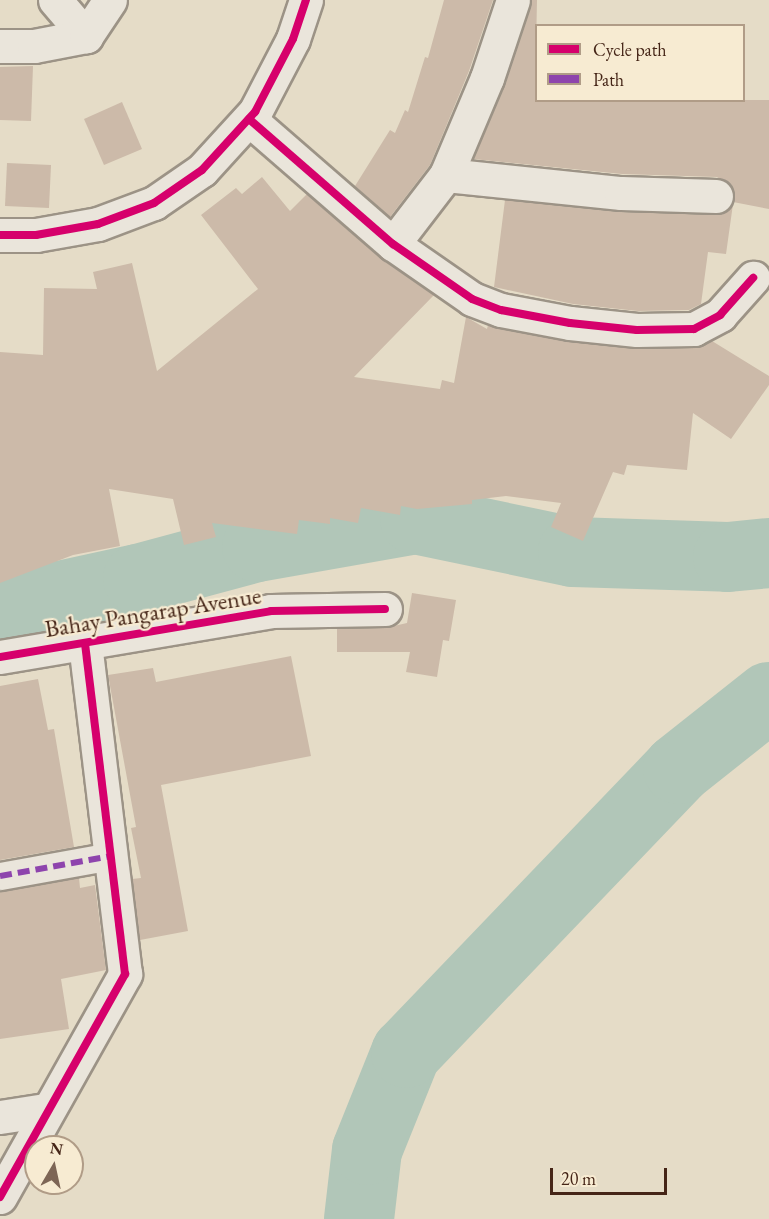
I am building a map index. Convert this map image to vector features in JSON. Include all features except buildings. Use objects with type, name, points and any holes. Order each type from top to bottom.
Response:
[{"type":"street","points":[[55,0],[86,36]]},
{"type":"street","points":[[0,46],[34,46],[86,36],[110,0]]},
{"type":"street","points":[[0,235],[36,236],[98,224],[154,203],[202,170],[249,119],[293,39],[306,0]]},
{"type":"street","points":[[393,244],[446,175],[487,78],[513,0]]},
{"type":"street","points":[[249,119],[393,244],[472,299],[501,310],[570,323],[637,330],[694,329],[720,315],[753,278]]},
{"type":"street","points":[[446,175],[621,193],[716,196]]},
{"type":"street","name":"Bahay Pangarap Avenue","points":[[0,657],[271,611],[385,609]]},
{"type":"street","points":[[0,1197],[46,1110],[125,974],[85,643]]},
{"type":"street","points":[[0,876],[111,856]]},
{"type":"street","points":[[0,1117],[46,1110]]},
{"type":"waterway","points":[[0,609],[138,579],[257,547],[415,519],[573,552],[728,557],[769,553]]},
{"type":"waterway","points":[[359,1219],[367,1150],[406,1053],[678,769],[769,697]]},
{"type":"marked path","points":[[0,876],[111,856]]},
{"type":"cycle path","points":[[0,235],[36,235],[98,224],[154,203],[202,170],[255,112],[293,39],[306,0]]},
{"type":"cycle path","points":[[249,119],[393,244],[472,299],[501,310],[570,323],[637,330],[694,329],[720,315],[753,278]]},
{"type":"cycle path","points":[[0,657],[271,611],[385,609]]},
{"type":"cycle path","points":[[0,1197],[125,974],[85,643]]}]
